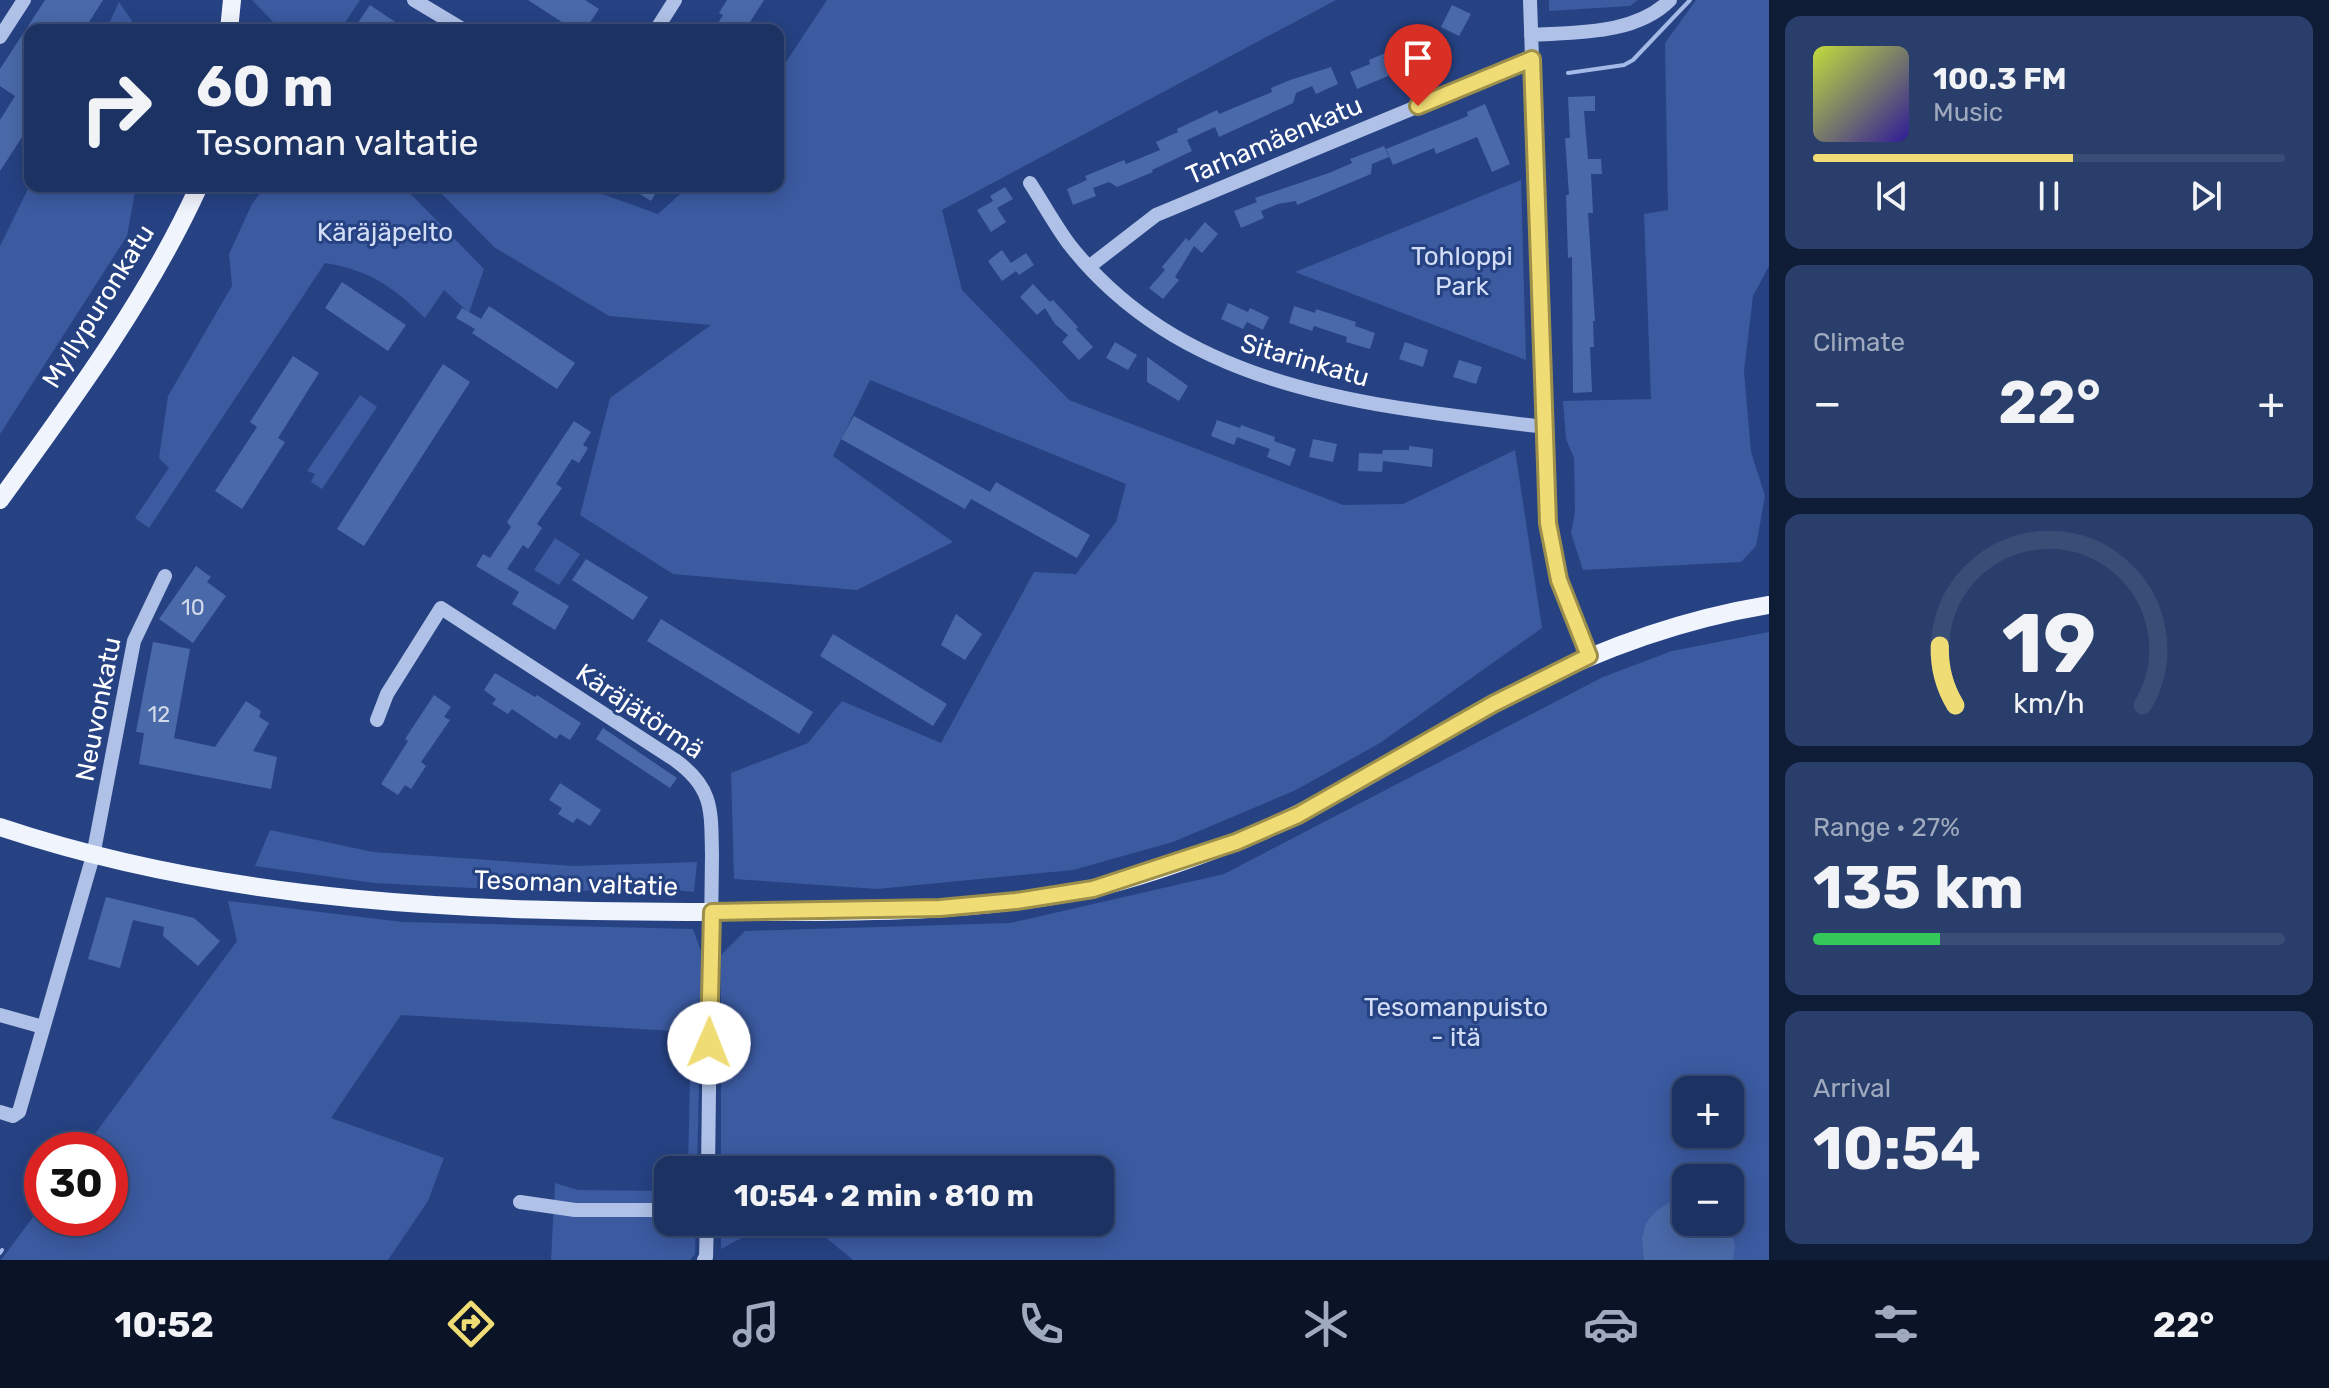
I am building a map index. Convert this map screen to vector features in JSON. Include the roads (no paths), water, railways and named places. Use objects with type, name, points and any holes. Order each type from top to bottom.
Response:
[{"type":"main road","points":[[230,24],[232,0]]},
{"type":"main road","name":"Myllypuronkatu","points":[[0,500],[121,324],[173,238],[196,192]]},
{"type":"main road","name":"Myllypuronkatu","points":[[0,515],[35,451]]},
{"type":"main road","name":"Tesoman valtatie","points":[[0,827],[93,856],[198,879],[314,895],[453,906],[712,912],[940,908],[1016,901],[1093,889],[1236,842],[1298,815],[1493,704],[1589,656],[1631,641],[1744,609],[1769,605]]},
{"type":"street","points":[[0,37],[24,0]]},
{"type":"street","points":[[414,0],[454,24]]},
{"type":"street","points":[[660,24],[675,0]]},
{"type":"street","points":[[1530,0],[1548,523],[1557,571],[1589,656]]},
{"type":"street","points":[[1531,35],[1633,22],[1662,8],[1670,0]]},
{"type":"street","name":"Tarhamäenkatu","points":[[1090,266],[1156,215],[1532,59]]},
{"type":"street","name":"Sitarinkatu","points":[[1030,183],[1069,244],[1135,309],[1172,335],[1228,364],[1278,382],[1384,407],[1545,427]]},
{"type":"street","name":"Neuvonkatu","points":[[0,1112],[13,1116],[19,1112],[93,856],[134,641],[165,576]]},
{"type":"street","name":"Käräjätörmä","points":[[377,720],[387,694],[441,608],[692,772],[701,782],[711,813],[708,1156]]},
{"type":"street","points":[[0,1015],[43,1027]]},
{"type":"street","points":[[520,1202],[575,1210],[654,1210]]},
{"type":"street","points":[[704,1260],[707,1236]]},
{"type":"waterway","points":[[1568,73],[1624,65],[1633,60],[1690,0]]},
{"type":"park label","name":"Käräjäpelto","points":[[385,232]]},
{"type":"park label","name":"Tohloppi Park","points":[[1462,271]]},
{"type":"park label","name":"Tesomanpuisto - itä","points":[[1456,1022]]}]
